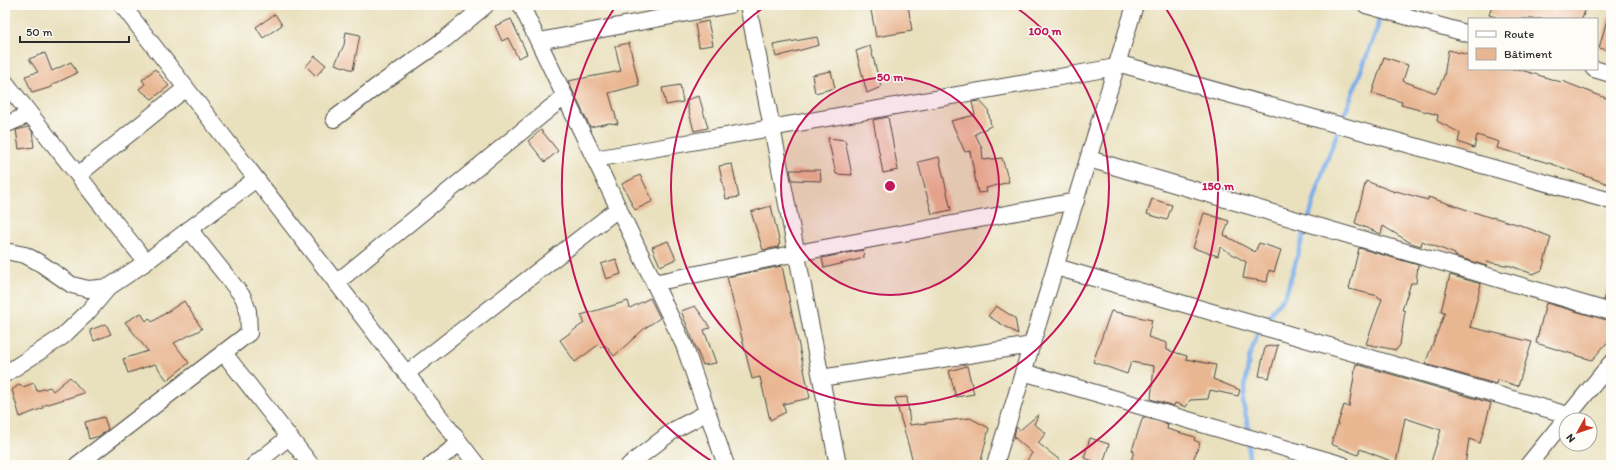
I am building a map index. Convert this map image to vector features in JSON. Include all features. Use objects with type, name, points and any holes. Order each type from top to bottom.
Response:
[{"type":"street","points":[[122,5],[477,465]]},
{"type":"street","points":[[334,119],[445,38],[486,5]]},
{"type":"street","points":[[521,5],[684,344],[726,465]]},
{"type":"street","points":[[539,41],[730,5]]},
{"type":"street","points":[[748,5],[838,465]]},
{"type":"street","points":[[995,465],[1135,5]]},
{"type":"street","points":[[1367,5],[1468,34]]},
{"type":"street","points":[[595,159],[1117,65],[1611,202]]},
{"type":"street","points":[[1597,70],[1611,74]]},
{"type":"street","points":[[5,82],[146,262]]},
{"type":"street","points":[[78,175],[186,88]]},
{"type":"street","points":[[336,283],[565,96]]},
{"type":"street","points":[[5,125],[30,114]]},
{"type":"street","points":[[1088,159],[1611,312]]},
{"type":"street","points":[[5,374],[62,337],[87,313],[109,287],[146,262],[256,179]]},
{"type":"street","points":[[654,283],[797,253],[1076,201]]},
{"type":"street","points":[[407,374],[619,208]]},
{"type":"street","points":[[77,465],[249,333],[248,311],[243,297],[189,229]]},
{"type":"street","points":[[5,251],[25,255],[40,263],[72,285],[88,289],[109,287]]},
{"type":"street","points":[[1056,267],[1558,412]]},
{"type":"street","points":[[821,378],[1032,345]]},
{"type":"street","points":[[223,352],[311,465]]},
{"type":"street","points":[[1570,412],[1611,363]]},
{"type":"street","points":[[1023,372],[1342,465]]},
{"type":"street","points":[[629,465],[674,430],[708,412]]},
{"type":"street","points":[[1528,465],[1558,428]]},
{"type":"street","points":[[254,465],[289,437]]},
{"type":"street","points":[[431,465],[460,443]]},
{"type":"street","points":[[714,465],[719,447]]},
{"type":"building","points":[[870,5],[908,5],[912,31],[876,37]]},
{"type":"building","points":[[1492,5],[1587,5],[1582,18],[1499,18],[1489,15]]},
{"type":"building","points":[[275,14],[282,25],[263,38],[256,27]]},
{"type":"building","points":[[1608,16],[1611,16],[1611,51],[1599,48]]},
{"type":"building","points":[[511,19],[527,54],[518,58],[508,38],[502,41],[495,26]]},
{"type":"building","points":[[708,21],[713,45],[699,47],[695,24]]},
{"type":"building","points":[[346,32],[360,35],[353,70],[335,64],[344,45]]},
{"type":"building","points":[[817,37],[819,45],[776,57],[773,45]]},
{"type":"building","points":[[629,43],[639,85],[609,93],[618,124],[609,123],[590,127],[568,81],[621,71],[615,46]]},
{"type":"building","points":[[870,46],[881,87],[867,93],[856,51]]},
{"type":"building","points":[[1448,50],[1468,55],[1468,70],[1521,70],[1561,82],[1562,81],[1611,100],[1611,185],[1552,164],[1497,148],[1499,142],[1477,135],[1474,148],[1458,142],[1460,133],[1437,121],[1438,115],[1401,105],[1402,102],[1372,93],[1384,57],[1408,65],[1403,81],[1436,93],[1444,76]]},
{"type":"building","points":[[45,53],[52,71],[71,62],[77,73],[52,85],[52,87],[32,93],[25,76],[38,72],[29,59]]},
{"type":"building","points":[[315,56],[326,65],[316,76],[306,66]]},
{"type":"building","points":[[155,69],[169,86],[152,99],[139,89],[145,84],[142,80]]},
{"type":"building","points":[[831,71],[835,88],[815,93],[812,75]]},
{"type":"building","points":[[680,85],[683,102],[666,105],[662,88]]},
{"type":"building","points":[[699,96],[708,128],[694,131],[686,100]]},
{"type":"building","points":[[980,101],[988,110],[991,126],[975,134],[982,148],[983,160],[1002,158],[1009,182],[986,188],[987,192],[978,193],[970,151],[965,152],[951,121],[975,115],[972,102]]},
{"type":"building","points":[[888,117],[898,170],[883,173],[873,120]]},
{"type":"building","points":[[29,127],[32,131],[34,147],[19,149],[16,130]]},
{"type":"building","points":[[541,130],[558,151],[545,162],[528,141]]},
{"type":"building","points":[[828,138],[845,140],[852,175],[836,174]]},
{"type":"building","points":[[939,157],[951,210],[932,214],[918,162]]},
{"type":"building","points":[[732,164],[739,197],[726,199],[719,166]]},
{"type":"building","points":[[790,170],[820,170],[821,181],[792,180]]},
{"type":"building","points":[[640,175],[653,201],[635,210],[622,184]]},
{"type":"building","points":[[1366,181],[1395,192],[1396,191],[1428,200],[1428,197],[1492,218],[1520,225],[1551,237],[1542,270],[1533,274],[1511,266],[1487,262],[1486,266],[1455,256],[1455,254],[1422,241],[1421,246],[1411,243],[1383,226],[1381,234],[1355,223]]},
{"type":"building","points":[[1152,199],[1172,205],[1167,220],[1147,214]]},
{"type":"building","points":[[771,206],[780,244],[778,245],[779,247],[763,250],[751,212]]},
{"type":"building","points":[[1204,213],[1229,221],[1224,235],[1255,252],[1259,243],[1281,250],[1274,272],[1269,270],[1267,282],[1243,278],[1246,262],[1220,247],[1218,256],[1193,248]]},
{"type":"building","points":[[668,241],[676,259],[660,266],[652,247]]},
{"type":"building","points":[[1359,248],[1418,265],[1416,283],[1411,283],[1402,310],[1405,311],[1400,345],[1396,350],[1366,344],[1382,299],[1378,296],[1349,289]]},
{"type":"building","points":[[863,250],[864,258],[824,268],[822,258]]},
{"type":"building","points":[[616,259],[621,274],[606,279],[601,264]]},
{"type":"building","points":[[782,266],[810,398],[783,404],[786,412],[770,420],[760,377],[752,379],[727,277]]},
{"type":"building","points":[[1450,275],[1481,284],[1470,327],[1532,342],[1518,386],[1497,380],[1496,384],[1425,364],[1445,312],[1441,311]]},
{"type":"building","points":[[1610,281],[1611,282],[1611,302],[1603,300]]},
{"type":"building","points":[[650,298],[660,318],[645,328],[614,356],[605,345],[601,348],[598,345],[575,362],[560,340],[584,323],[581,315],[628,301],[630,308]]},
{"type":"building","points":[[184,301],[202,329],[174,343],[189,363],[167,380],[155,364],[128,373],[123,359],[148,351],[125,322],[141,313],[146,321],[149,318],[152,322]]},
{"type":"building","points":[[1546,303],[1611,321],[1611,338],[1592,360],[1536,343]]},
{"type":"building","points":[[695,306],[710,328],[704,330],[716,363],[703,365],[681,311]]},
{"type":"building","points":[[996,306],[1015,318],[1018,334],[988,316]]},
{"type":"building","points":[[1111,311],[1152,320],[1148,337],[1167,343],[1167,350],[1187,356],[1186,359],[1216,365],[1213,379],[1240,390],[1238,396],[1210,390],[1208,399],[1190,400],[1186,407],[1175,403],[1174,406],[1151,399],[1154,366],[1131,362],[1127,374],[1093,362]]},
{"type":"building","points":[[106,324],[111,334],[94,341],[90,330]]},
{"type":"building","points":[[1278,345],[1269,378],[1259,376],[1265,347]]},
{"type":"building","points":[[1356,364],[1491,403],[1480,443],[1469,439],[1465,465],[1430,465],[1441,430],[1405,418],[1396,463],[1360,449],[1358,455],[1331,444],[1344,405],[1349,407]]},
{"type":"building","points":[[967,366],[974,394],[956,397],[949,371]]},
{"type":"building","points":[[70,377],[84,393],[42,406],[43,408],[20,417],[12,390],[20,384],[23,387],[34,383],[37,391],[50,387],[53,391]]},
{"type":"building","points":[[907,397],[910,425],[970,418],[989,428],[980,465],[914,465],[895,398]]},
{"type":"building","points":[[1039,414],[1034,424],[1046,433],[1038,443],[1066,465],[1024,465],[1032,453],[1014,437],[1016,427],[1020,430]]},
{"type":"building","points":[[104,417],[108,429],[99,436],[89,439],[85,422]]},
{"type":"building","points":[[1143,417],[1168,424],[1167,429],[1195,437],[1194,440],[1200,443],[1191,465],[1130,465],[1134,451],[1132,450]]},
{"type":"building","points":[[1090,438],[1109,444],[1103,464],[1084,458]]},
{"type":"waterway","points":[[1263,323],[1286,294],[1325,165],[1377,29],[1380,13]]},
{"type":"waterway","points":[[1249,465],[1248,425],[1243,403],[1249,358],[1259,330]]}]
